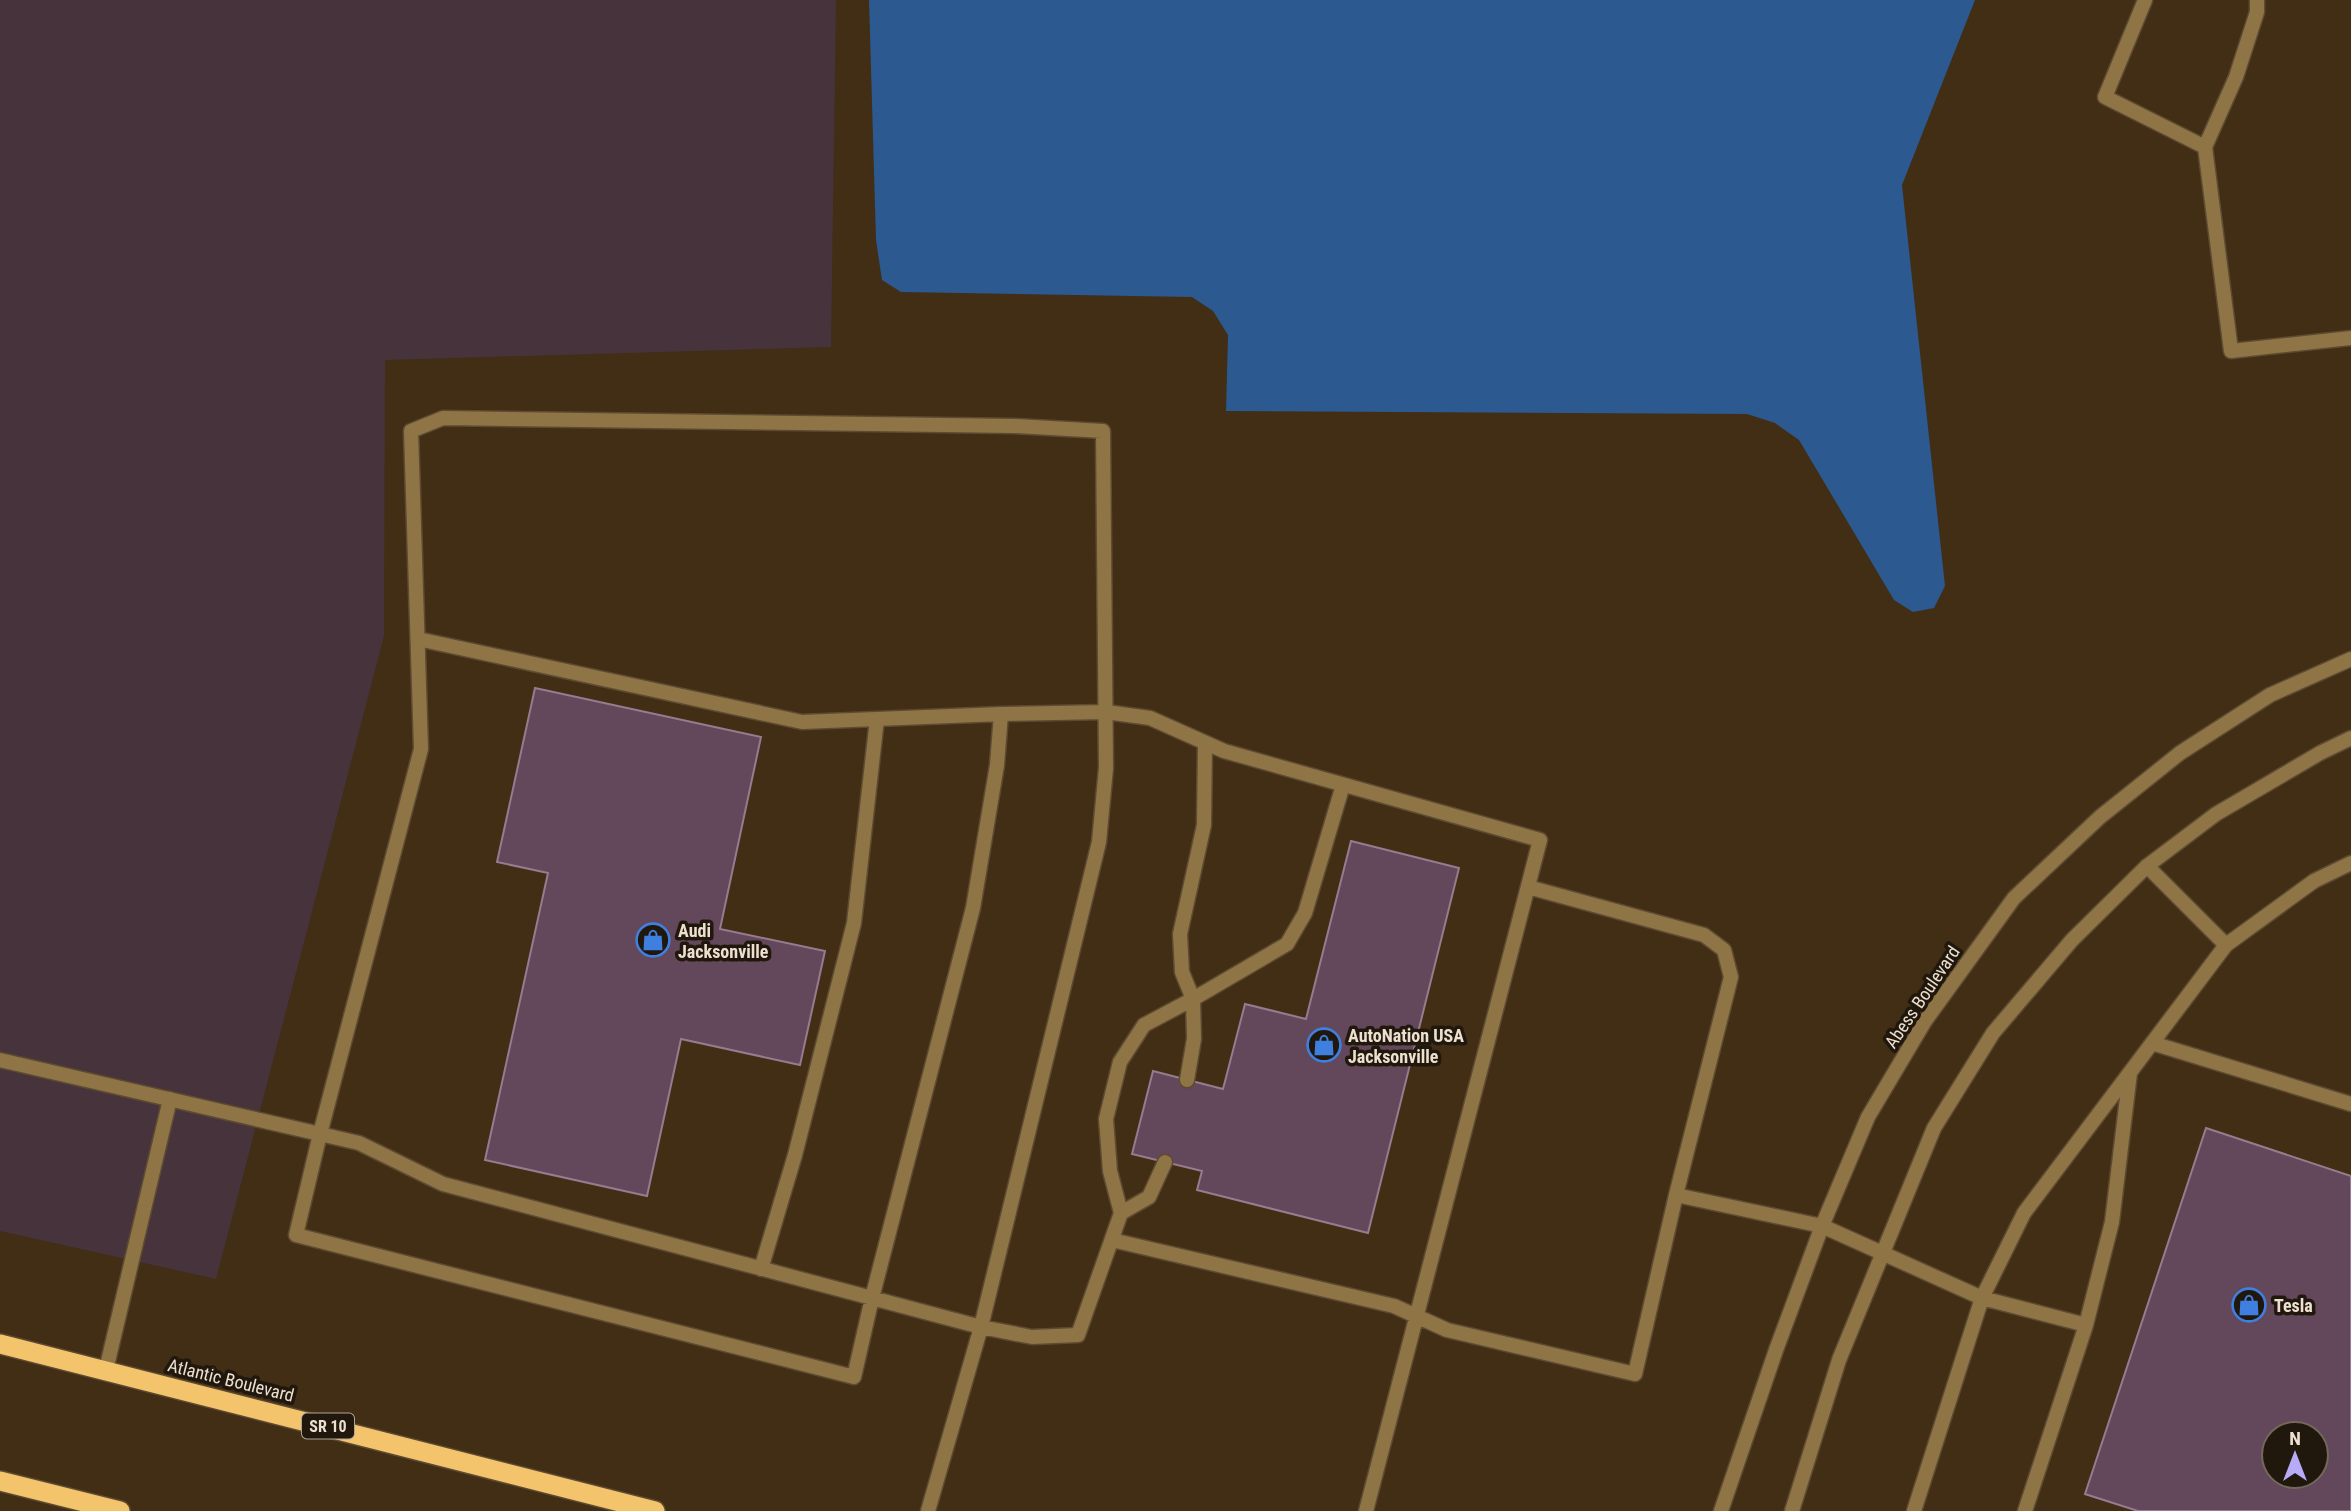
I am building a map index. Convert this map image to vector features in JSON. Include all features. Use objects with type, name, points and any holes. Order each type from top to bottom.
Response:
[{"type":"highway","name":"Atlantic Boulevard","points":[[0,1344],[656,1511]]},
{"type":"highway","points":[[0,1481],[120,1511]]},
{"type":"street","points":[[2145,0],[2105,97],[2204,147]]},
{"type":"street","points":[[2257,0],[2257,12],[2236,77],[2204,147],[2231,351],[2351,338]]},
{"type":"street","points":[[928,1511],[981,1327],[1099,842],[1107,768],[1103,431],[1014,426],[443,418],[411,431],[421,750],[296,1235],[854,1377],[973,908],[997,765],[1001,714]]},
{"type":"street","points":[[418,639],[802,722],[1106,712],[1150,718],[1224,751],[1540,840],[1366,1511]]},
{"type":"street","name":"Abess Boulevard","points":[[1721,1511],[1822,1226],[1868,1118],[1925,1021],[2014,898],[2100,817],[2180,753],[2270,695],[2351,659]]},
{"type":"street","points":[[761,1269],[795,1155],[854,923],[877,719]]},
{"type":"street","points":[[1792,1511],[1839,1360],[1934,1128],[1993,1033],[2072,940],[2147,866],[2216,814],[2320,753],[2351,738]]},
{"type":"street","points":[[1186,1080],[1194,1039],[1193,999],[1182,972],[1180,934],[1204,825],[1205,743]]},
{"type":"street","points":[[0,1060],[359,1143],[443,1184],[981,1327],[1032,1337],[1078,1335],[1121,1213],[1110,1171],[1106,1119],[1120,1062],[1144,1024],[1193,999],[1287,944],[1305,913],[1343,785]]},
{"type":"street","points":[[1914,1511],[1982,1298],[2024,1213],[2227,946],[2314,881],[2351,863]]},
{"type":"street","points":[[2147,866],[2227,946]]},
{"type":"street","points":[[1112,1240],[1394,1306],[1447,1330],[1635,1374],[1676,1195],[1731,977],[1724,950],[1704,935],[1528,887]]},
{"type":"street","points":[[2152,1043],[2351,1104]]},
{"type":"street","points":[[2025,1511],[2086,1325],[2112,1222],[2130,1072]]},
{"type":"street","points":[[106,1370],[170,1098]]},
{"type":"street","points":[[1121,1213],[1149,1196],[1165,1162]]},
{"type":"street","points":[[1676,1195],[1822,1226],[1982,1298],[2086,1325]]},
{"type":"shaded area","points":[[0,0],[836,0],[831,347],[385,360],[384,636],[216,1279],[0,1231]]},
{"type":"water","points":[[869,0],[1975,0],[1902,185],[1945,586],[1934,608],[1913,612],[1894,600],[1799,440],[1775,423],[1747,414],[1226,411],[1228,335],[1213,311],[1192,297],[901,292],[882,280],[876,240]]},
{"type":"building","name":"Audi Jacksonville","points":[[535,688],[761,737],[720,929],[825,951],[800,1065],[681,1039],[647,1196],[485,1160],[548,873],[497,862]]},
{"type":"building","name":"AutoNation USA Jacksonville","points":[[1351,841],[1459,868],[1368,1233],[1197,1190],[1202,1171],[1132,1154],[1153,1071],[1223,1089],[1245,1004],[1306,1019]]},
{"type":"building","name":"Tesla","points":[[2206,1128],[2351,1176],[2351,1511],[2138,1511],[2085,1494]]},
{"type":"place","name":"Audi Jacksonville","points":[[653,940]]},
{"type":"place","name":"AutoNation USA Jacksonville","points":[[1324,1045]]},
{"type":"place","name":"Tesla","points":[[2249,1305]]}]
